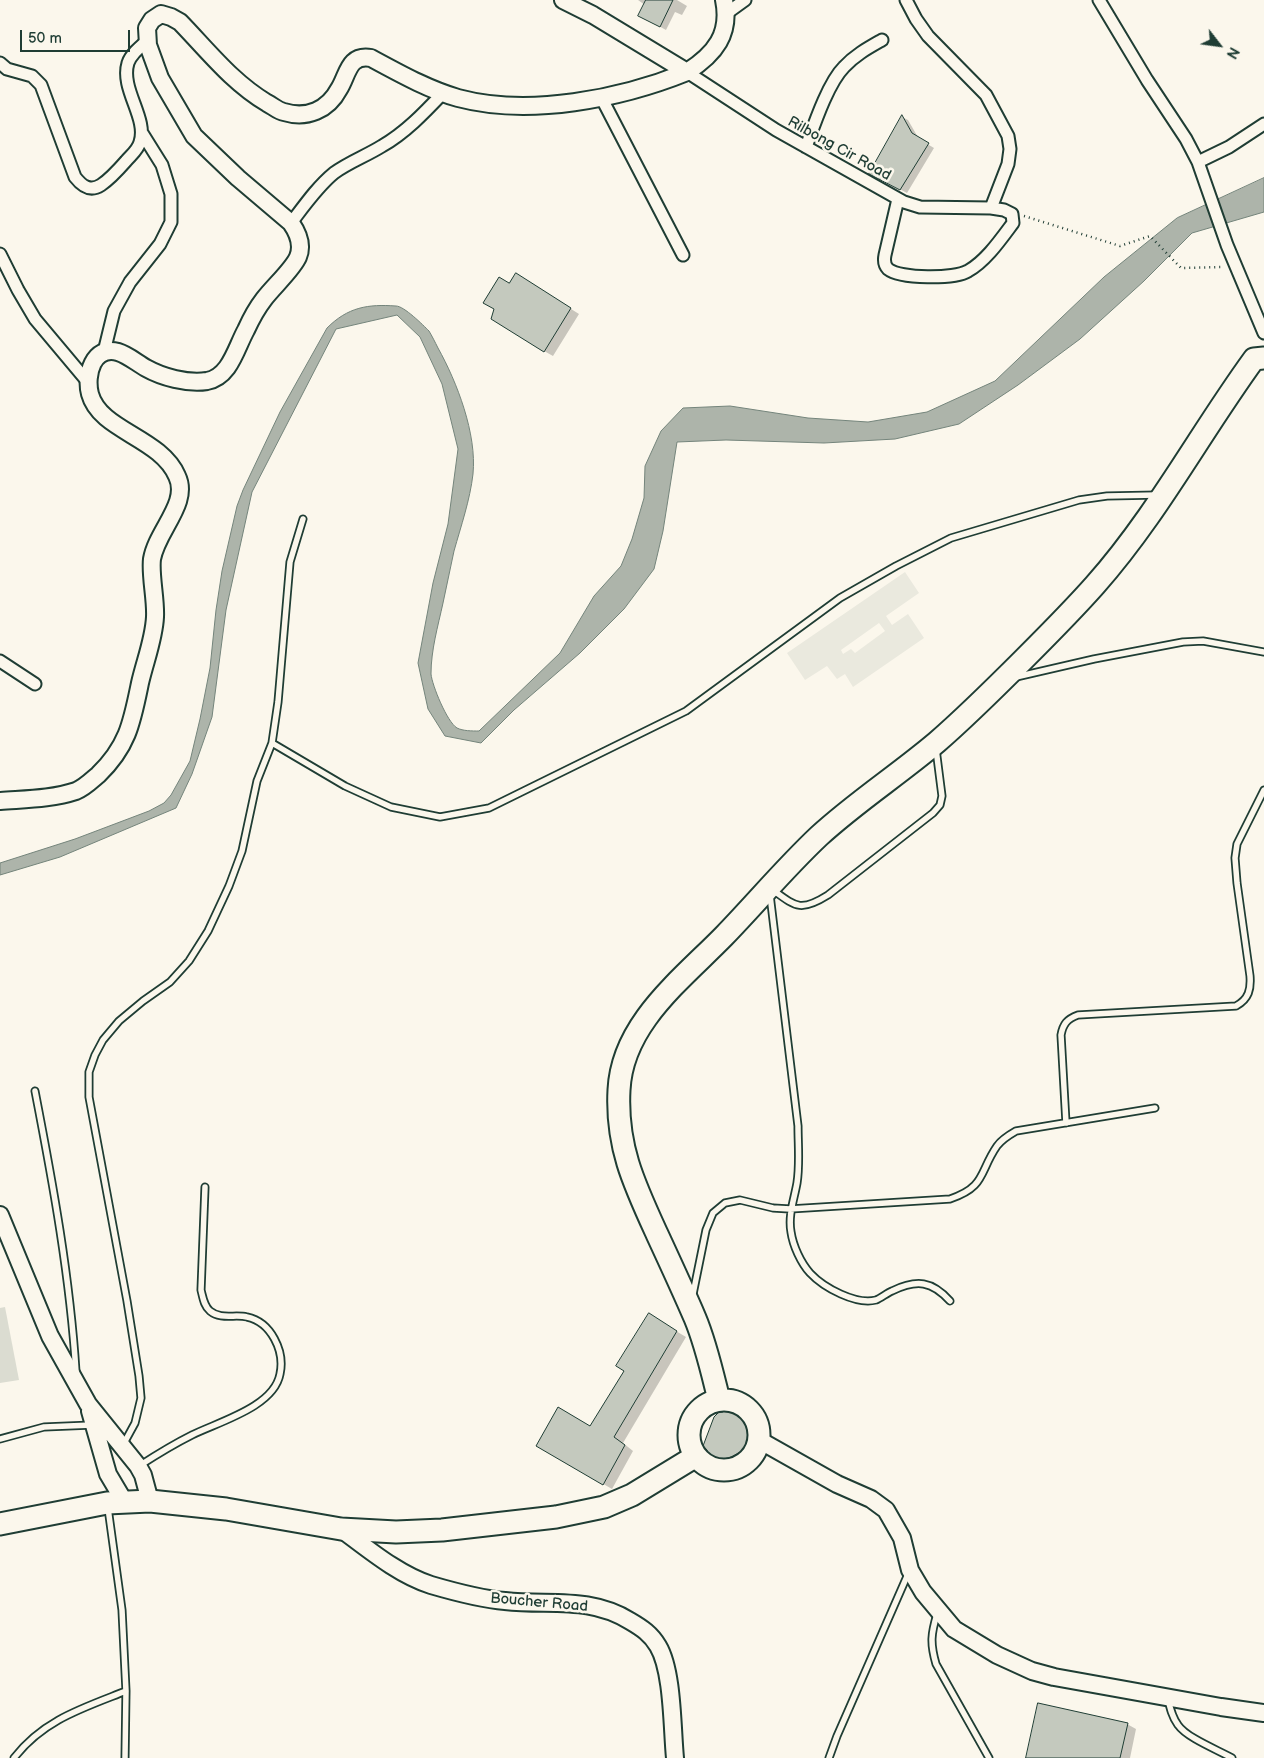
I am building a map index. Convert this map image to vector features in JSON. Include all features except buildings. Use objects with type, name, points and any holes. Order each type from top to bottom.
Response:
[{"type":"highway","points":[[719,1400],[708,1356],[690,1306],[632,1180],[619,1122],[619,1088],[622,1066],[629,1044],[640,1025],[658,1003],[733,927],[818,836],[936,743],[1004,679],[1093,587],[1121,555],[1164,494],[1209,422],[1261,354]]},
{"type":"highway","points":[[719,1400],[741,1403],[756,1419],[759,1429],[759,1440],[756,1450],[750,1459],[732,1469],[712,1468],[703,1463],[696,1456],[689,1436],[690,1426],[694,1417],[709,1403],[719,1400]]},
{"type":"highway","points":[[0,1524],[116,1502],[150,1501],[226,1509],[341,1528],[396,1532],[442,1530],[556,1517],[604,1507],[632,1495],[696,1456]]},
{"type":"street","points":[[563,0],[593,15],[687,72]]},
{"type":"street","points":[[0,800],[47,797],[78,790],[109,764],[124,741],[131,725],[154,629],[152,562],[154,549],[180,499],[181,487],[176,474],[164,457],[144,441],[105,417],[97,409],[91,397],[88,381],[96,357],[104,352],[120,352],[162,375],[189,381],[205,382],[216,379],[224,372],[232,359],[259,306],[299,256],[300,244],[297,232],[291,223],[238,178],[194,136],[160,78],[148,45],[147,28],[152,20],[161,14],[180,22],[236,81],[249,92],[282,112],[297,115],[318,111],[327,105],[340,89],[354,61],[364,57],[371,58],[416,82],[443,93],[481,103],[511,106],[550,104],[601,97],[633,90],[687,72],[704,59],[714,50],[726,27],[725,6],[745,0]]},
{"type":"street","points":[[906,0],[928,36],[986,95],[1008,136],[1010,149],[1008,164],[991,208]]},
{"type":"street","points":[[1099,0],[1198,162],[1227,245],[1264,333]]},
{"type":"street","points":[[104,352],[114,310],[130,282],[160,244],[171,222],[171,194],[162,165],[142,132],[127,76],[131,57],[148,40]]},
{"type":"street","points":[[806,147],[822,105],[842,68],[855,56],[882,40]]},
{"type":"street","points":[[2,69],[32,76],[41,85],[75,177],[84,186],[95,188],[107,179],[136,150],[142,132]]},
{"type":"street","name":"Rilbong Cir Road","points":[[687,72],[776,130],[911,206],[991,208],[1004,210],[1012,214]]},
{"type":"street","points":[[291,223],[320,187],[334,174],[403,132],[443,93]]},
{"type":"street","points":[[601,97],[683,255]]},
{"type":"street","points":[[1198,162],[1229,147],[1264,124]]},
{"type":"street","points":[[898,199],[884,264],[894,272],[908,275],[948,276],[969,271],[996,245],[1014,223],[1012,214]]},
{"type":"street","points":[[0,254],[35,318],[88,381]]},
{"type":"street","points":[[0,661],[36,684]]},
{"type":"street","points":[[0,1215],[50,1336],[88,1404],[138,1466],[143,1475],[150,1501]]},
{"type":"street","points":[[88,1404],[116,1502]]},
{"type":"street","points":[[759,1440],[837,1484],[871,1500],[886,1510],[902,1538],[910,1570],[923,1592],[954,1629],[969,1639],[1032,1671],[1054,1677],[1264,1713]]},
{"type":"street","name":"Boucher Road","points":[[341,1528],[389,1565],[428,1584],[506,1602],[553,1602],[607,1610],[646,1630],[658,1647],[665,1667],[672,1712],[675,1758]]},
{"type":"lane","points":[[272,743],[345,786],[391,807],[440,816],[488,808],[646,732],[686,710],[840,598],[896,566],[951,538],[1079,500],[1107,496],[1164,494]]},
{"type":"lane","points":[[122,1447],[135,1423],[141,1398],[127,1301],[89,1097],[89,1072],[95,1055],[119,1021],[142,1001],[170,982],[189,961],[208,931],[230,886],[242,850],[257,781],[272,743],[278,702],[290,562],[303,519]]},
{"type":"lane","points":[[1004,679],[1183,642],[1203,641],[1264,652]]},
{"type":"lane","points":[[769,887],[796,905],[805,906],[815,903],[828,896],[934,813],[940,805],[942,796],[936,743]]},
{"type":"lane","points":[[1066,1123],[1061,1035],[1062,1027],[1069,1018],[1078,1015],[1236,1006],[1243,1002],[1247,996],[1250,976],[1236,883],[1235,858],[1237,844],[1264,790]]},
{"type":"lane","points":[[769,887],[798,1126],[799,1158],[797,1184],[790,1210],[790,1233],[798,1256],[811,1274],[836,1293],[861,1300],[876,1300],[910,1283],[924,1284],[940,1290],[950,1301]]},
{"type":"lane","points":[[35,1091],[58,1221],[77,1384]]},
{"type":"lane","points":[[690,1306],[706,1230],[713,1213],[725,1203],[740,1200],[790,1210],[950,1199],[964,1194],[973,1188],[981,1179],[998,1146],[1005,1138],[1016,1131],[1155,1108]]},
{"type":"lane","points":[[138,1466],[190,1436],[265,1399],[275,1388],[280,1374],[281,1359],[277,1343],[271,1332],[261,1322],[247,1317],[220,1316],[209,1311],[204,1302],[201,1290],[205,1187]]},
{"type":"lane","points":[[0,1438],[44,1427],[94,1425]]},
{"type":"lane","points":[[116,1502],[126,1691],[125,1758]]},
{"type":"lane","points":[[829,1758],[910,1570]]},
{"type":"lane","points":[[938,1612],[931,1633],[936,1664],[989,1758]]},
{"type":"lane","points":[[14,1758],[23,1746],[47,1725],[76,1710],[126,1691]]},
{"type":"lane","points":[[1167,1697],[1172,1714],[1179,1727],[1192,1737],[1232,1758]]},
{"type":"path","points":[[1012,214],[1120,246],[1150,236],[1181,268],[1236,266]]},
{"type":"shaded area","points":[[1264,178],[1264,212],[1192,233],[1144,281],[1080,339],[1018,385],[959,424],[895,439],[824,443],[726,440],[677,442],[663,531],[654,569],[624,609],[580,653],[514,710],[481,743],[445,736],[428,709],[418,663],[433,583],[448,524],[458,449],[442,384],[420,337],[397,315],[336,329],[252,492],[226,610],[212,717],[192,774],[176,808],[60,857],[0,875],[0,863],[75,839],[149,811],[164,803],[171,795],[190,761],[200,719],[210,668],[222,571],[237,506],[280,412],[327,328],[343,315],[359,308],[376,306],[396,306],[408,312],[429,331],[452,376],[464,409],[472,442],[472,484],[454,551],[435,638],[431,674],[441,703],[453,724],[462,730],[479,731],[560,653],[594,596],[621,566],[632,539],[644,498],[645,466],[661,431],[683,408],[730,406],[808,418],[868,422],[927,412],[995,381],[1104,277],[1177,218]]},
{"type":"shaded area","points":[[905,572],[919,593],[886,616],[892,625],[908,614],[924,638],[853,687],[845,674],[837,679],[827,666],[805,680],[787,653]],"holes":[[[879,623],[885,631],[855,653],[851,649],[843,654],[841,650]]]},
{"type":"shaded area","points":[[5,1307],[19,1380],[0,1383],[0,1308]]}]
